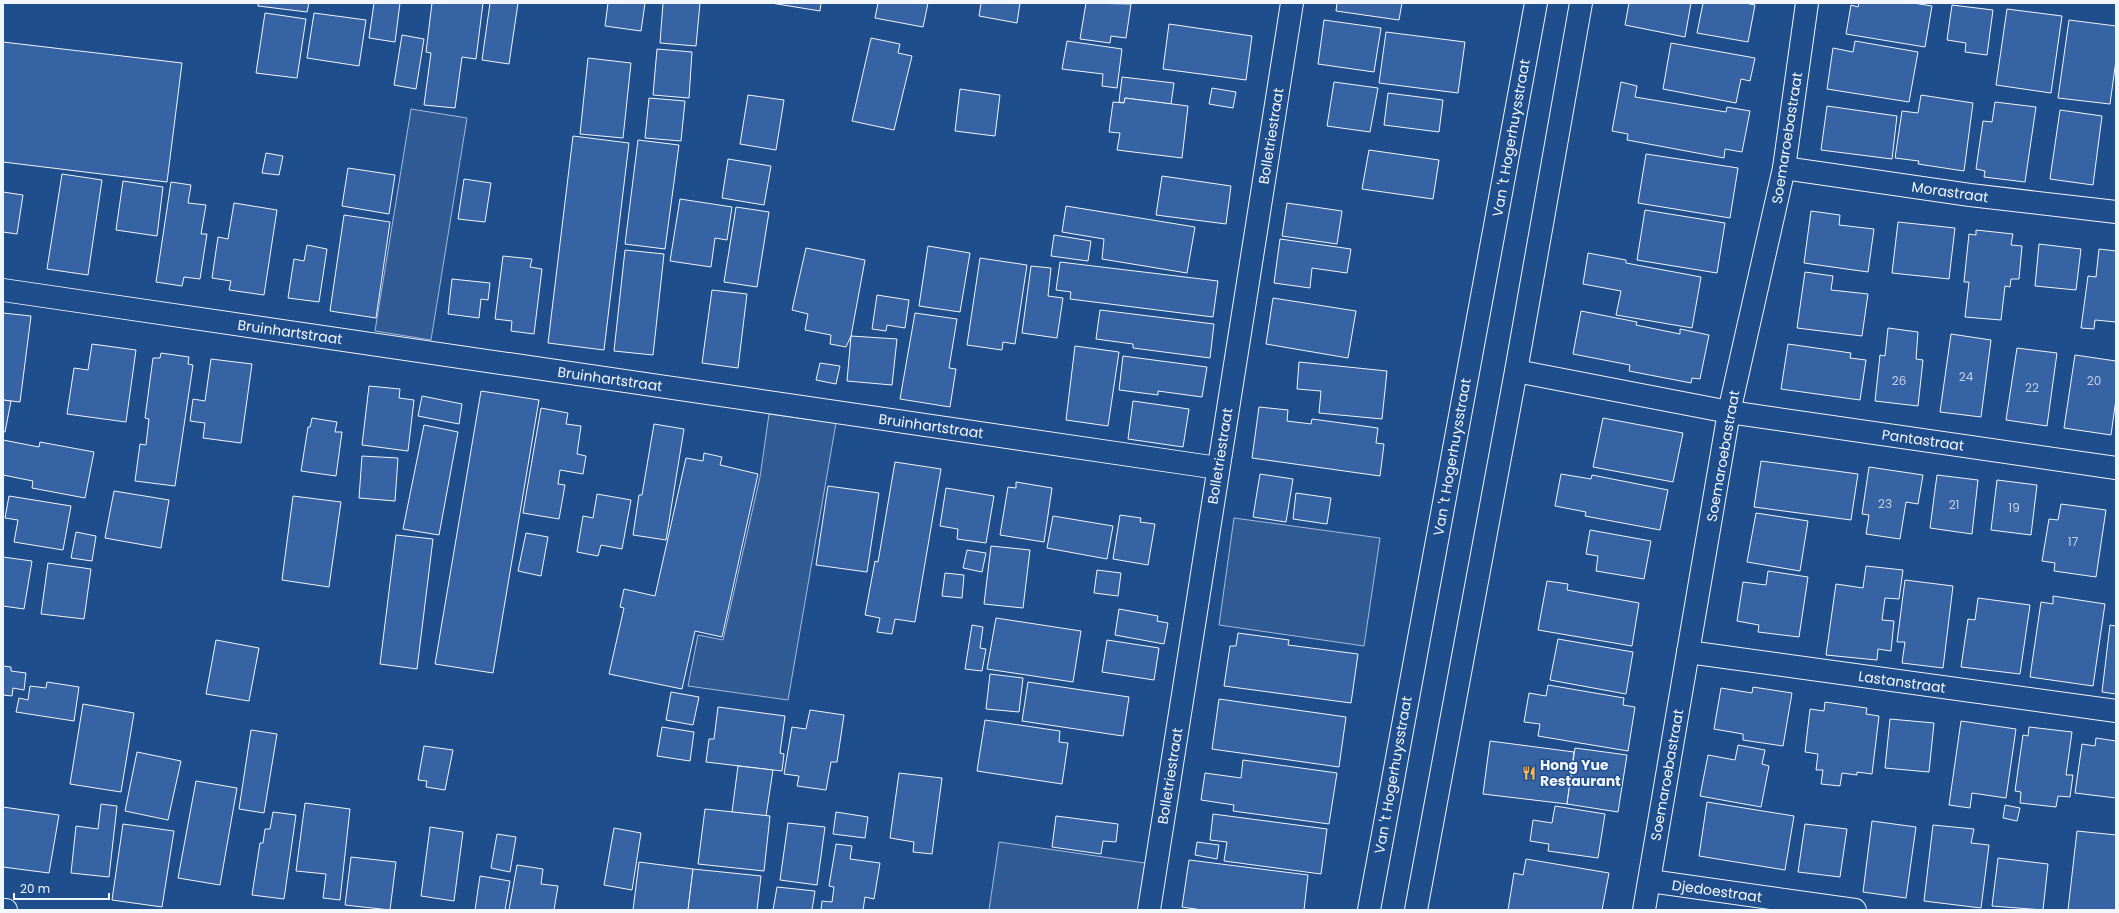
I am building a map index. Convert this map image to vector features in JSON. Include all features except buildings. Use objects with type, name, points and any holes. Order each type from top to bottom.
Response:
[{"type":"street","name":"Bolletriestraat","points":[[1149,910],[1292,3]]},
{"type":"street","name":"Van 't Hogerhuysstraat","points":[[1369,910],[1536,3]]},
{"type":"street","points":[[1416,910],[1516,371],[1580,3]]},
{"type":"street","name":"Soemaroebastraat","points":[[1644,910],[1729,412],[1784,168],[1807,3]]},
{"type":"street","name":"Morastraat","points":[[1784,168],[1970,195],[2116,212]]},
{"type":"street","name":"Bruinhartstraat","points":[[3,290],[1218,468]]},
{"type":"street","name":"Pantastraat","points":[[1516,371],[1729,412],[2116,468]]},
{"type":"street","name":"Lastanstraat","points":[[1688,652],[2116,711]]},
{"type":"street","name":"Djedoestraat","points":[[1650,881],[1855,910]]},
{"type":"shaded area","points":[[411,109],[467,118],[431,340],[375,331]]},
{"type":"shaded area","points":[[769,414],[836,423],[788,700],[688,686],[698,635],[723,640],[760,477]]},
{"type":"shaded area","points":[[1234,518],[1380,538],[1364,646],[1219,625]]},
{"type":"shaded area","points":[[999,842],[1145,863],[1138,910],[989,910]]},
{"type":"place","name":"Hong Yue Restaurant","points":[[1529,773]]}]
